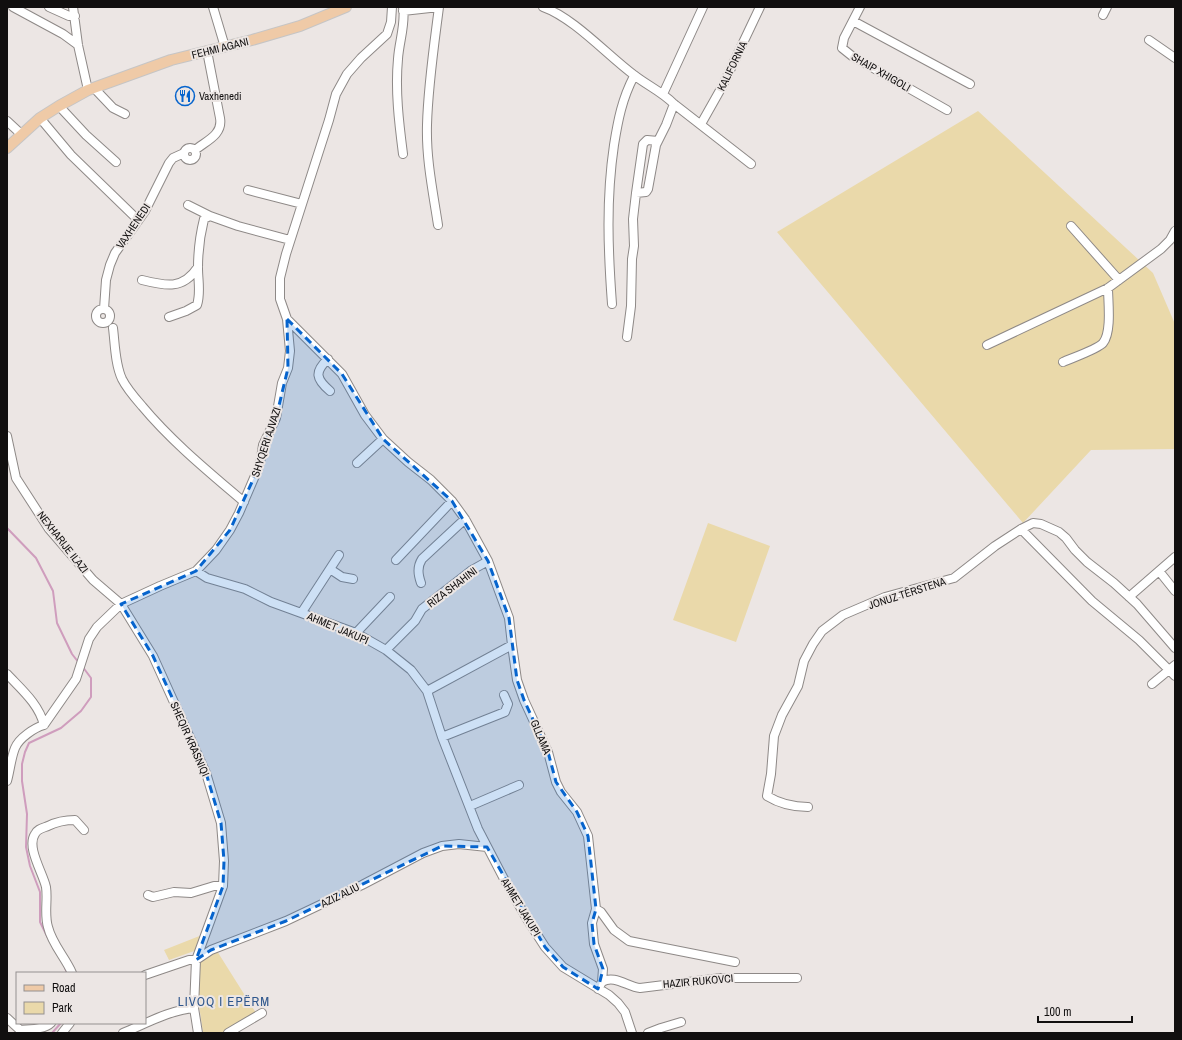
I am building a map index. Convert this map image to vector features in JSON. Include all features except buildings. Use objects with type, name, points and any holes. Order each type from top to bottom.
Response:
[{"type":"main road","name":"FEHMI AGANI","points":[[7,148],[40,118],[91,89],[171,60],[300,26],[346,7]]},
{"type":"street","points":[[13,7],[63,34],[78,45]]},
{"type":"street","points":[[49,7],[69,16],[74,16]]},
{"type":"street","points":[[73,7],[78,45],[91,89],[113,108],[125,114]]},
{"type":"street","points":[[213,7],[225,47]]},
{"type":"street","name":"SHYQERI AJVAZI","points":[[44,725],[76,679],[88,639],[97,627],[121,604],[196,571],[216,550],[230,530],[244,502],[257,471],[263,444],[276,418],[282,383],[288,368],[290,351],[287,319],[280,299],[280,278],[290,240],[336,94],[347,74],[361,58],[387,34],[391,22],[392,7]]},
{"type":"street","points":[[403,154],[397,76],[403,9],[439,7],[427,126],[430,170],[438,225]]},
{"type":"street","points":[[543,7],[550,9],[572,24],[634,76],[663,94],[751,164]]},
{"type":"street","points":[[663,94],[703,7]]},
{"type":"street","name":"KALIFORNIA","points":[[701,124],[723,85],[760,7]]},
{"type":"street","name":"SHAIP XHIGOLI","points":[[860,7],[844,38],[842,48],[852,56],[947,110]]},
{"type":"street","points":[[853,21],[970,84]]},
{"type":"street","points":[[1149,40],[1175,58]]},
{"type":"street","name":"VAXHENEDI","points":[[104,309],[106,280],[110,265],[120,244],[147,208],[169,163],[173,158],[184,153],[185,150],[189,148],[193,148],[195,150],[216,134],[221,127],[207,50]]},
{"type":"street","points":[[612,304],[607,214],[611,167],[619,115],[626,91],[634,76]]},
{"type":"street","points":[[636,193],[646,192],[648,189],[656,145],[674,104]]},
{"type":"street","points":[[59,106],[91,140],[116,162]]},
{"type":"street","points":[[40,118],[71,155],[138,220]]},
{"type":"street","points":[[7,121],[22,134]]},
{"type":"street","points":[[627,337],[634,246],[633,220],[643,144],[647,140],[658,141]]},
{"type":"street","points":[[248,190],[302,204]]},
{"type":"street","points":[[188,205],[210,216],[238,226],[290,240]]},
{"type":"street","points":[[169,317],[197,305],[200,298],[198,267],[200,236],[204,219],[210,216]]},
{"type":"street","points":[[1071,226],[1119,280]]},
{"type":"street","points":[[987,345],[1108,288],[1161,249],[1170,240],[1175,231]]},
{"type":"street","points":[[142,280],[156,284],[173,286],[184,283],[198,267]]},
{"type":"street","points":[[1063,362],[1102,344],[1107,337],[1109,308],[1108,288]]},
{"type":"street","name":"GLLAMA","points":[[287,319],[342,374],[365,415],[383,439],[408,462],[431,480],[452,501],[465,519],[488,561],[509,618],[517,680],[522,694],[548,752],[556,782],[561,792],[577,812],[588,836],[596,909],[592,922],[594,944],[603,969],[600,986]]},
{"type":"street","points":[[113,328],[118,367],[122,378],[130,391],[159,426],[244,502]]},
{"type":"street","points":[[328,359],[318,371],[318,378],[330,391]]},
{"type":"street","name":"NEXHARIJE ILAZI","points":[[7,436],[8,448],[16,478],[49,529],[93,580],[121,604]]},
{"type":"street","points":[[357,463],[383,439]]},
{"type":"street","points":[[396,560],[452,501]]},
{"type":"street","points":[[421,583],[418,574],[419,564],[422,559],[465,519]]},
{"type":"street","name":"JONUZ TËRSTENA","points":[[808,807],[795,807],[779,802],[767,796],[767,790],[771,774],[774,736],[782,715],[798,686],[804,661],[822,631],[843,615],[886,597],[954,578],[995,546],[1033,523],[1042,524],[1059,532],[1066,538],[1087,562],[1129,597],[1175,648]]},
{"type":"street","points":[[1021,529],[1092,601],[1172,667],[1175,676]]},
{"type":"street","name":"AHMET JAKUPI","points":[[302,612],[340,555]]},
{"type":"street","points":[[1129,597],[1175,557]]},
{"type":"street","name":"RIZA SHAHINI","points":[[386,650],[415,621],[422,609],[472,570],[488,561]]},
{"type":"street","points":[[330,569],[342,577],[353,579]]},
{"type":"street","name":"AHMET JAKUPI","points":[[196,571],[207,578],[245,589],[271,602],[302,612],[356,633],[386,650],[411,670],[427,691],[442,737],[487,847],[519,906],[545,947],[563,967],[600,986],[618,1003],[625,1012],[632,1033]]},
{"type":"street","points":[[1159,571],[1175,591]]},
{"type":"street","points":[[356,633],[390,597]]},
{"type":"street","name":"SHEQIR KRASNIQI","points":[[121,604],[153,656],[206,773],[221,824],[224,861],[223,886],[196,960],[194,1008],[198,1033]]},
{"type":"street","points":[[427,691],[512,646]]},
{"type":"street","points":[[1152,684],[1172,667]]},
{"type":"street","points":[[7,674],[34,703],[43,719],[44,725],[37,727],[16,746],[7,781]]},
{"type":"street","points":[[442,737],[505,712],[508,704],[504,695]]},
{"type":"street","points":[[470,806],[519,785]]},
{"type":"street","points":[[72,972],[51,937],[47,925],[46,886],[36,860],[32,843],[34,834],[40,829],[68,820],[74,820],[84,830]]},
{"type":"street","name":"AZIZ ALIU","points":[[196,960],[211,950],[286,922],[424,853],[442,846],[459,844],[487,847]]},
{"type":"street","points":[[148,895],[153,897],[174,892],[191,893],[214,886],[223,886]]},
{"type":"street","points":[[596,909],[601,912],[614,930],[629,941],[735,962]]},
{"type":"street","points":[[146,975],[189,960],[196,960]]},
{"type":"street","name":"HAZIR RUKOVCI","points":[[600,986],[605,980],[612,979],[634,988],[640,988],[721,978],[797,978]]},
{"type":"street","points":[[146,1023],[187,1008],[194,1008]]},
{"type":"street","points":[[228,1033],[262,1013]]},
{"type":"street","points":[[7,1018],[20,1031],[50,1024]]},
{"type":"street","points":[[648,1033],[681,1022]]},
{"type":"street","points":[[62,1033],[69,1024]]},
{"type":"street","points":[[123,1033],[144,1024]]},
{"type":"highlighted area","points":[[287,319],[342,374],[383,439],[452,501],[488,561],[509,618],[517,680],[524,700],[548,752],[556,782],[577,812],[588,836],[596,909],[592,923],[594,944],[603,969],[598,989],[563,967],[545,947],[487,847],[442,846],[286,921],[211,950],[196,960],[223,886],[224,861],[221,823],[206,773],[181,717],[153,656],[121,604],[196,571],[230,530],[257,471],[263,445],[276,418],[288,368]]},
{"type":"green space","points":[[978,111],[1153,273],[1175,324],[1175,449],[1091,450],[1023,523],[777,232]]},
{"type":"green space","points":[[708,523],[770,546],[736,642],[673,620]]},
{"type":"green space","points":[[202,935],[197,950],[169,960],[164,950]]},
{"type":"green space","points":[[217,951],[256,1013],[225,1033],[203,1033],[197,991],[200,959]]},
{"type":"waterway","points":[[7,528],[36,558],[53,591],[57,623],[72,654],[79,663]]},
{"type":"waterway","points":[[48,938],[40,922],[40,892],[30,866],[26,847],[27,814],[22,781],[22,764],[29,743],[61,728],[81,711],[91,697],[91,678],[82,666]]},
{"type":"waterway","points":[[65,968],[67,972]]},
{"type":"waterway","points":[[52,1033],[60,1024]]},
{"type":"place","name":"Vaxhenedi","points":[[185,96]]},
{"type":"district","name":"LIVOQ I EPËRM","points":[[224,1001]]}]
